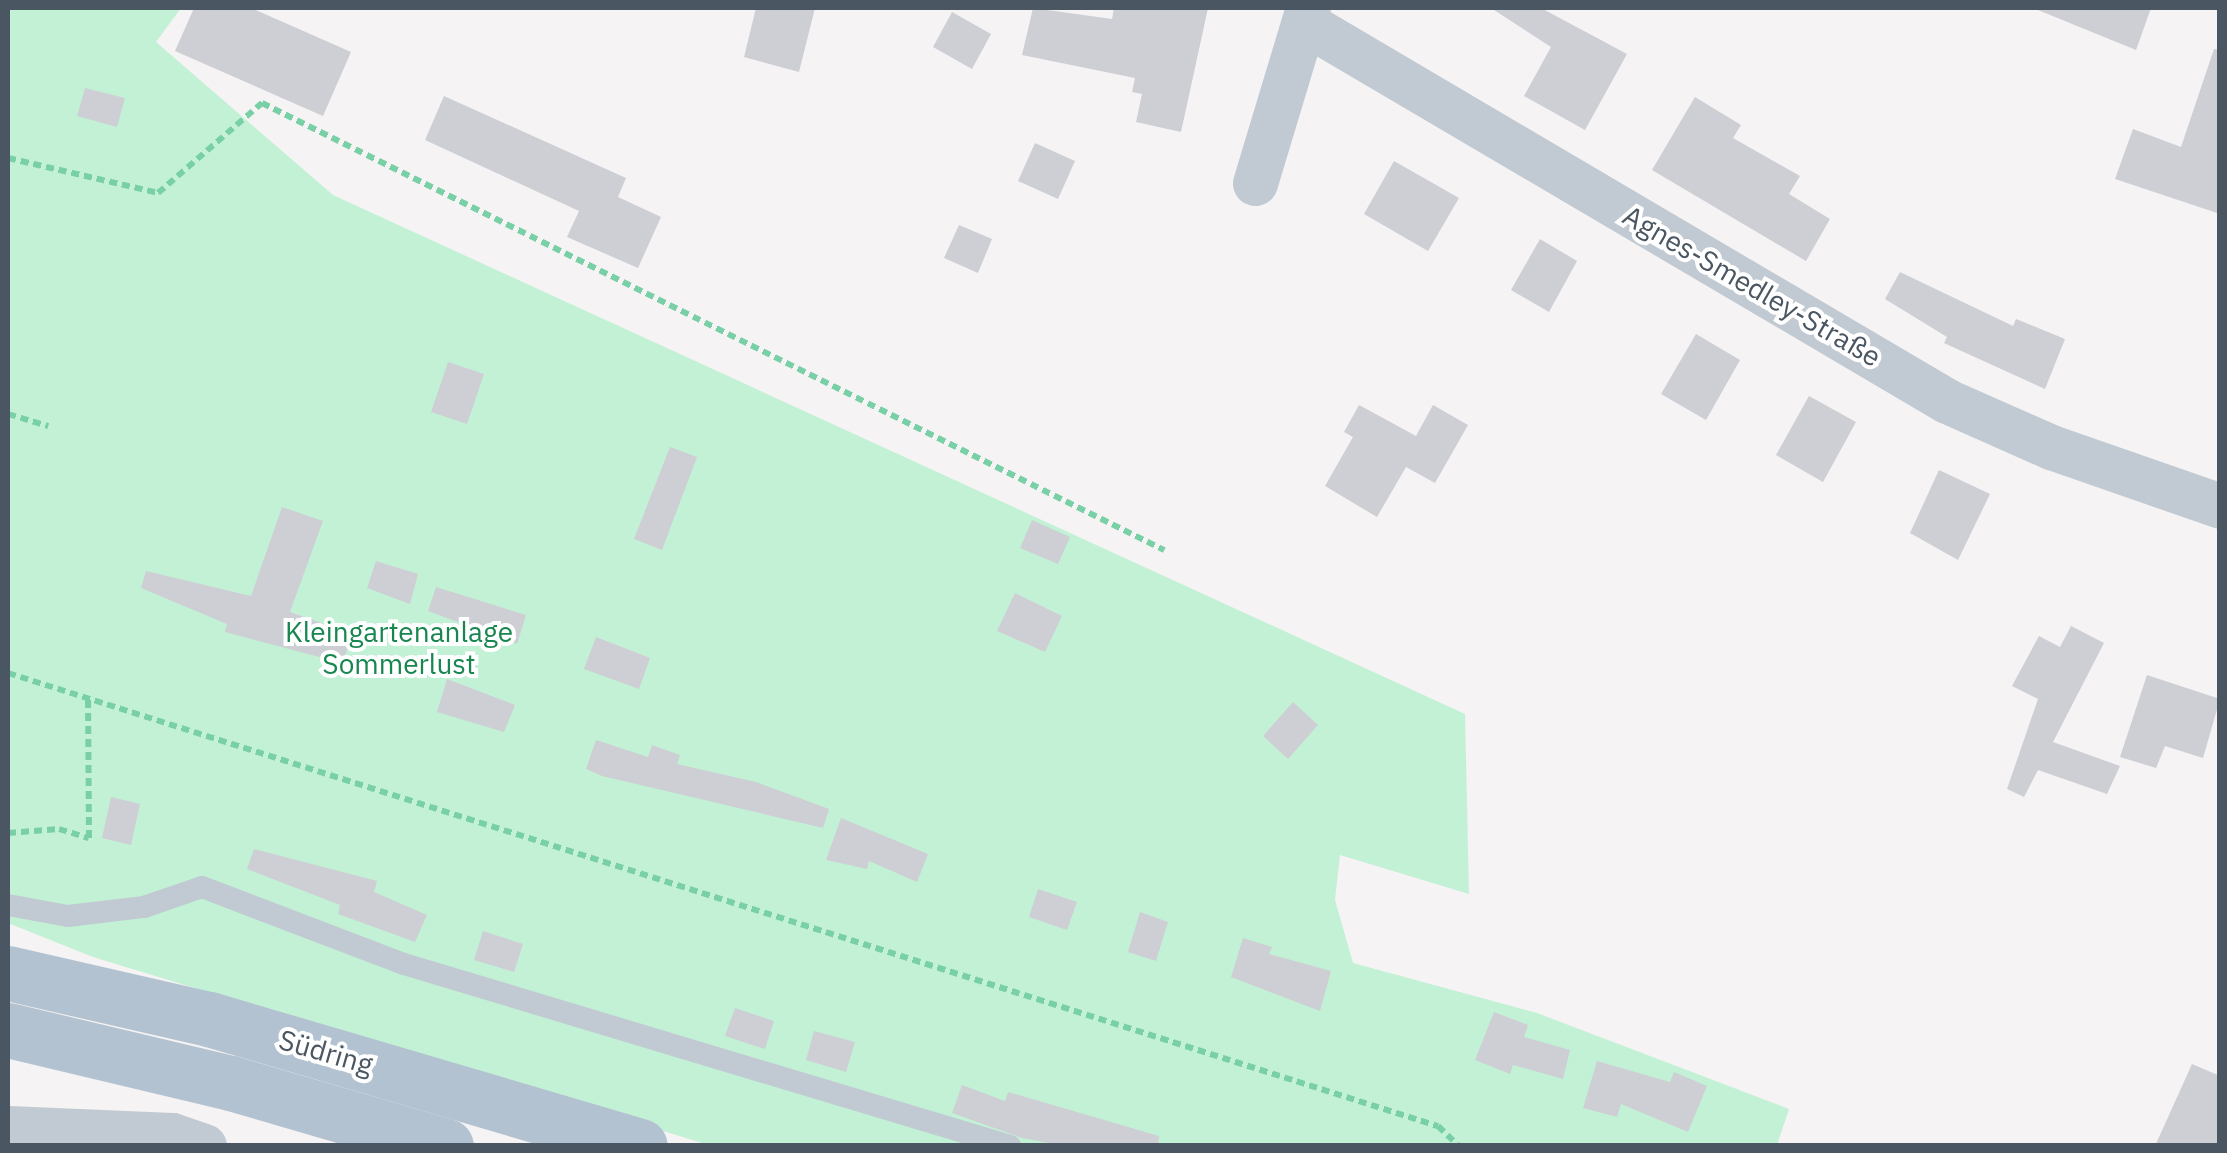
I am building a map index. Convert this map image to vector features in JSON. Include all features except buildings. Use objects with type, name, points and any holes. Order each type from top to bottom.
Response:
[{"type":"main road","name":"Südring","points":[[8,973],[209,1019],[640,1146]]},
{"type":"main road","name":"Südring","points":[[8,1030],[231,1083],[446,1146]]},
{"type":"street","points":[[1255,182],[1307,15]]},
{"type":"street","name":"Agnes-Smedley-Straße","points":[[1307,15],[1947,400],[2051,447],[2220,506]]},
{"type":"street","points":[[8,1128],[172,1135],[204,1146]]},
{"type":"lane","points":[[8,905],[68,916],[144,908],[202,887],[404,964],[1010,1146]]},
{"type":"path","points":[[8,158],[158,194],[262,103],[1164,550]]},
{"type":"path","points":[[8,414],[48,426]]},
{"type":"path","points":[[8,673],[1438,1126],[1459,1146]]},
{"type":"path","points":[[8,833],[59,829],[89,838],[88,696]]},
{"type":"green space","name":"Kleingartenanlage Sommerlust","points":[[8,8],[181,8],[156,42],[333,195],[1465,714],[1469,894],[1340,855],[1335,900],[1353,963],[1537,1013],[1789,1109],[1777,1145],[709,1145],[93,957],[8,923]]}]
